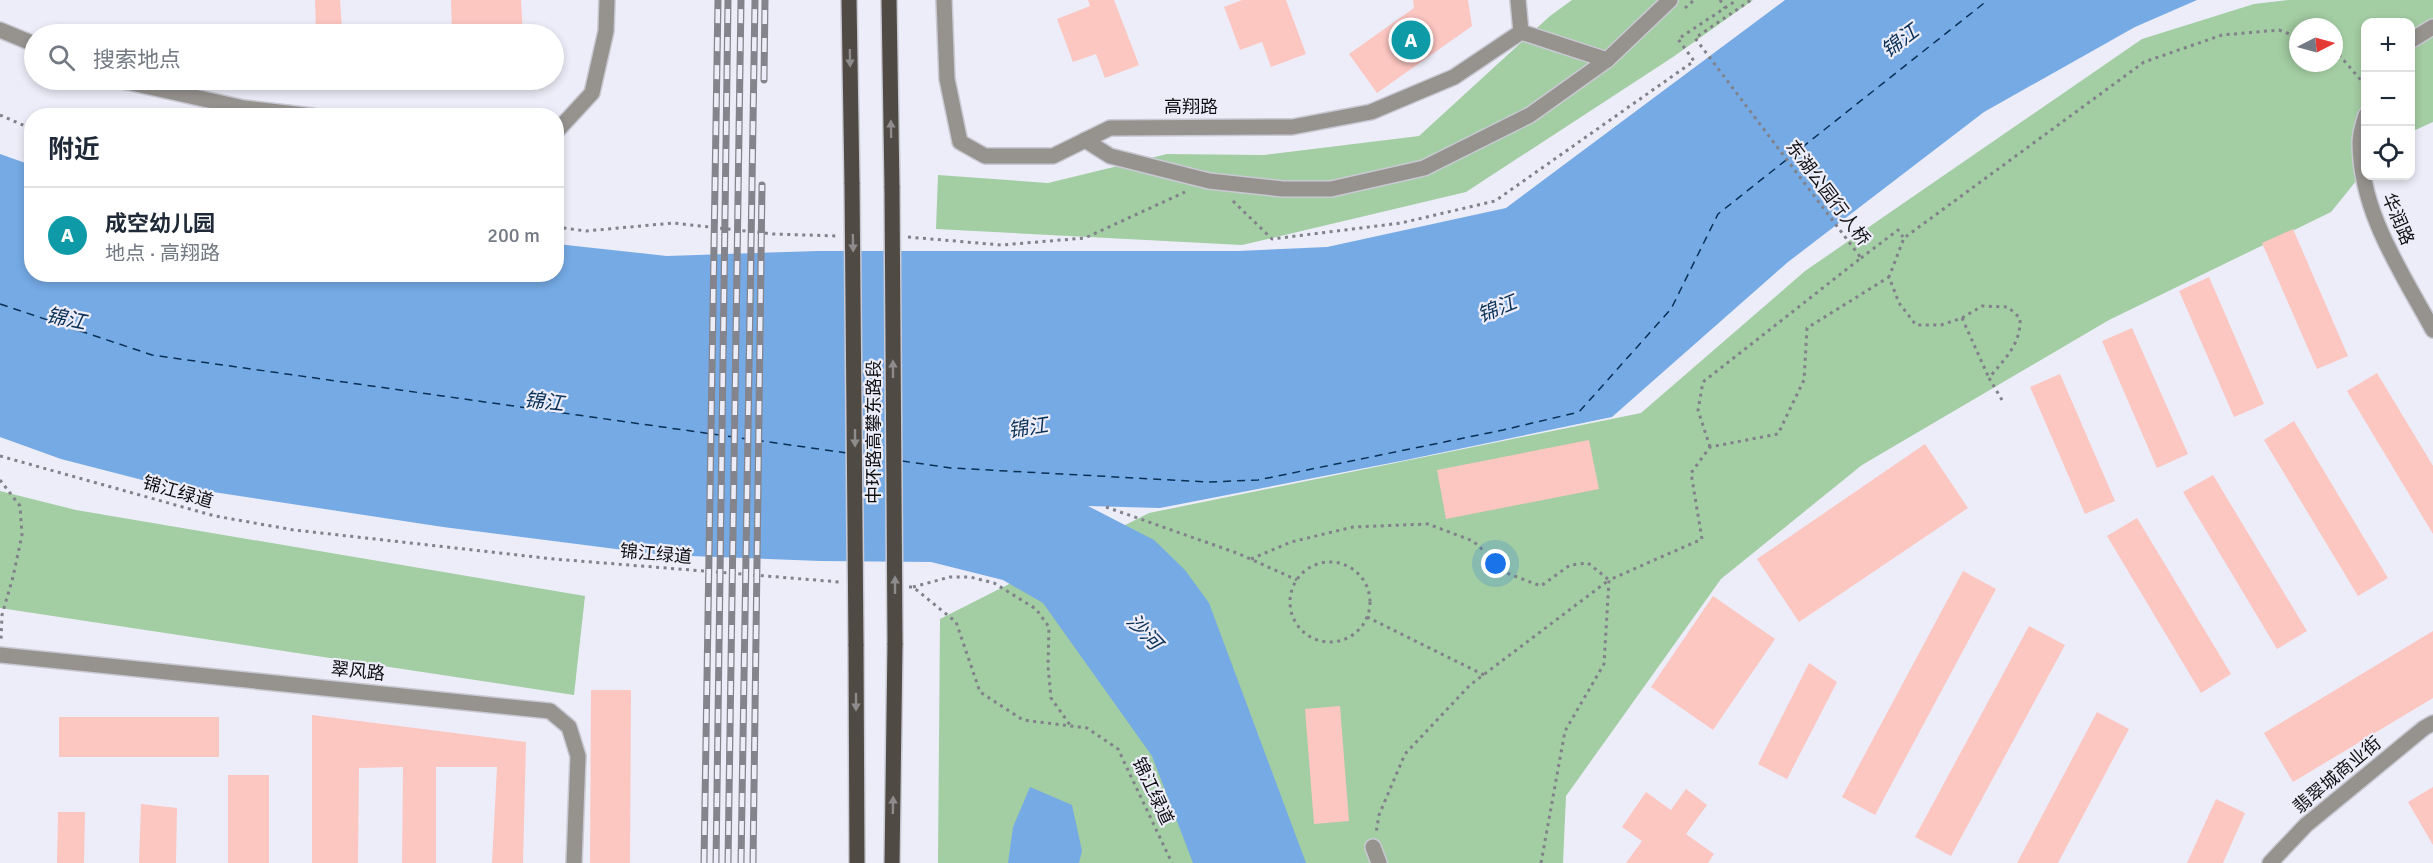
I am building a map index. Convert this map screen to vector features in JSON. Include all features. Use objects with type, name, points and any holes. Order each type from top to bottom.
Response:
[{"type":"main road","name":"中环路高攀东路段","points":[[849,0],[857,863]]},
{"type":"main road","name":"中环路高攀东路段","points":[[889,0],[895,643],[892,863]]},
{"type":"street","points":[[564,123],[592,93],[606,31],[607,0]]},
{"type":"street","name":"高翔路","points":[[944,0],[947,79],[960,142],[985,156],[1053,156],[1110,128],[1292,127],[1371,112],[1454,77],[1521,32]]},
{"type":"street","points":[[1518,0],[1521,32],[1607,60]]},
{"type":"street","points":[[1084,140],[1110,156],[1209,181],[1283,189],[1331,189],[1424,168],[1530,115],[1607,60],[1670,0]]},
{"type":"street","points":[[2415,38],[2433,27]]},
{"type":"street","points":[[0,30],[24,40]]},
{"type":"street","points":[[163,90],[244,108]]},
{"type":"street","name":"华润路","points":[[2363,126],[2360,140],[2364,186],[2378,229],[2433,330]]},
{"type":"street","name":"翠风路","points":[[0,655],[550,711],[569,728],[578,756],[574,863]]},
{"type":"street","name":"翡翠城商业街","points":[[2271,863],[2306,825],[2433,723]]},
{"type":"street","points":[[1373,847],[1379,863]]},
{"type":"path","points":[[1677,15],[1694,0]]},
{"type":"path","points":[[1720,0],[1725,8]]},
{"type":"path","points":[[1231,198],[1272,240],[1401,223],[1495,201],[1694,61],[1678,39],[1737,0]]},
{"type":"path","name":"东湖公园行人桥","points":[[1710,447],[1698,410],[1703,382],[1861,258],[1695,38],[1751,0]]},
{"type":"path","points":[[1373,847],[1380,815],[1405,754],[1470,685],[1609,580],[1702,539],[1691,473],[1710,447],[1778,434],[1804,380],[1807,328],[1889,277],[1904,238],[2144,62],[2222,35],[2279,30],[2289,34]]},
{"type":"path","points":[[2343,59],[2361,80]]},
{"type":"path","points":[[0,116],[24,126]]},
{"type":"path","points":[[898,237],[1001,245],[1085,238],[1209,181]]},
{"type":"path","points":[[564,228],[586,231],[673,223],[773,234],[841,236]]},
{"type":"path","points":[[1861,258],[1898,230],[1904,238]]},
{"type":"path","points":[[1889,277],[1899,303],[1916,325],[1941,325],[1962,318],[1982,306],[2008,307],[2020,318],[2020,332],[2012,351],[1989,378]]},
{"type":"path","points":[[1962,318],[1989,378],[2002,400]]},
{"type":"path","name":"锦江绿道","points":[[0,456],[215,516],[294,530],[554,559],[841,582]]},
{"type":"path","points":[[0,480],[20,506],[22,535],[2,615],[0,655]]},
{"type":"path","points":[[1106,507],[1251,560],[1297,580]]},
{"type":"path","points":[[1251,560],[1291,542],[1353,527],[1428,524],[1473,541],[1509,574],[1541,586],[1570,565],[1588,563],[1609,580]]},
{"type":"path","points":[[1322,562],[1346,565],[1356,572],[1364,581],[1369,592],[1370,605],[1361,627],[1340,641],[1327,642],[1315,639],[1304,632],[1295,622],[1290,610],[1290,597],[1297,580],[1311,566],[1322,562]]},
{"type":"path","points":[[901,586],[913,587],[950,577],[970,577],[994,583],[1036,609],[1049,627],[1048,666],[1051,698],[1071,726]]},
{"type":"path","points":[[1541,863],[1565,731],[1604,664],[1609,580]]},
{"type":"path","name":"锦江绿道","points":[[913,587],[956,622],[980,692],[1023,720],[1087,728],[1118,749],[1172,863]]},
{"type":"path","points":[[1367,617],[1484,675]]},
{"type":"green space","points":[[1572,0],[1753,0],[1673,57],[1466,192],[1242,245],[936,229],[938,175],[1048,183],[1167,154],[1264,155],[1419,136],[1550,16]]},
{"type":"green space","points":[[2289,0],[2433,0],[2433,122],[2415,130],[2415,18],[2361,18],[2361,175],[2331,212],[2109,320],[1862,465],[1721,579],[1566,796],[1563,863],[938,863],[940,619],[1149,513],[1641,413],[1805,271],[2142,39],[2254,4]]},
{"type":"green space","points":[[0,491],[76,510],[585,596],[574,695],[0,608]]},
{"type":"water","points":[[1785,0],[2197,0],[2135,27],[1984,112],[1788,262],[1612,417],[1160,508],[1088,506],[1154,540],[1185,570],[1209,603],[1306,863],[1193,863],[1152,756],[1043,603],[1003,580],[931,562],[820,561],[663,555],[443,527],[154,483],[61,459],[0,437],[0,154],[24,163],[24,282],[564,282],[564,245],[667,256],[818,251],[1238,251],[1327,247],[1506,208]]},
{"type":"water","points":[[1030,787],[1072,805],[1082,851],[1079,863],[1008,863],[1013,827]]},
{"type":"building","points":[[315,0],[340,0],[342,24],[316,24]]},
{"type":"building","points":[[451,0],[521,0],[522,24],[452,24]]},
{"type":"building","points":[[1088,0],[1114,0],[1139,65],[1105,78],[1096,54],[1073,62],[1057,19],[1090,6]]},
{"type":"building","points":[[1242,0],[1286,0],[1306,54],[1271,67],[1262,42],[1240,50],[1224,7]]},
{"type":"building","points":[[1413,0],[1468,0],[1472,26],[1377,93],[1349,54],[1414,8]]},
{"type":"building","points":[[2293,229],[2348,356],[2317,369],[2262,243]]},
{"type":"building","points":[[2209,277],[2264,404],[2234,417],[2179,291]]},
{"type":"building","points":[[2132,328],[2188,454],[2157,468],[2102,341]]},
{"type":"building","points":[[2377,373],[2433,466],[2433,534],[2347,391]]},
{"type":"building","points":[[2060,374],[2115,501],[2085,514],[2030,387]]},
{"type":"building","points":[[2294,421],[2388,578],[2358,596],[2264,440]]},
{"type":"building","points":[[1589,440],[1599,489],[1446,519],[1437,470]]},
{"type":"building","points":[[1925,444],[1968,508],[1799,622],[1757,559]]},
{"type":"building","points":[[2213,475],[2307,631],[2277,649],[2183,492]]},
{"type":"building","points":[[2137,518],[2231,674],[2201,693],[2107,536]]},
{"type":"building","points":[[1963,571],[1996,589],[1875,815],[1842,797]]},
{"type":"building","points":[[1713,596],[1775,639],[1713,730],[1651,687]]},
{"type":"building","points":[[2029,626],[2065,645],[1951,856],[1915,837]]},
{"type":"building","points":[[2433,631],[2433,698],[2293,782],[2264,733]]},
{"type":"building","points":[[1809,663],[1837,682],[1787,779],[1758,764]]},
{"type":"building","points":[[591,690],[631,690],[630,863],[590,863]]},
{"type":"building","points":[[1340,706],[1349,821],[1314,824],[1305,709]]},
{"type":"building","points":[[2097,712],[2129,729],[2058,863],[2017,863]]},
{"type":"building","points":[[312,715],[526,742],[523,863],[492,863],[497,767],[436,767],[436,863],[402,863],[403,767],[359,768],[358,863],[312,863]]},
{"type":"building","points":[[59,717],[219,717],[219,757],[59,757]]},
{"type":"building","points":[[228,775],[269,775],[269,863],[228,863]]},
{"type":"building","points":[[2433,787],[2433,845],[2408,802]]},
{"type":"building","points":[[1686,789],[1707,805],[1686,834],[1714,854],[1708,863],[1626,863],[1642,841],[1622,827],[1646,792],[1671,810]]},
{"type":"building","points":[[2216,799],[2245,813],[2223,863],[2187,863]]},
{"type":"building","points":[[141,804],[177,808],[176,863],[139,863]]},
{"type":"building","points":[[58,812],[85,812],[84,863],[57,863]]},
{"type":"ferry route","points":[[902,461],[951,468],[1209,482],[1258,480],[1503,430],[1579,412],[1671,309],[1718,214],[1988,0]]},
{"type":"ferry route","points":[[0,304],[152,355],[847,453]]},
{"type":"ferry route","points":[[860,455],[885,459]]},
{"type":"railway","points":[[704,863],[718,0]]},
{"type":"railway","points":[[716,863],[728,0]]},
{"type":"railway","points":[[728,863],[741,0]]},
{"type":"railway","points":[[741,863],[755,0]]},
{"type":"railway","points":[[764,80],[765,0]]},
{"type":"railway","points":[[753,863],[762,185]]},
{"type":"place","name":"成空幼儿园","points":[[1411,40]]},
{"type":"water label","name":"锦江","points":[[1900,41]]},
{"type":"water label","name":"锦江","points":[[1497,309]]},
{"type":"water label","name":"锦江","points":[[66,319]]},
{"type":"water label","name":"锦江","points":[[544,402]]},
{"type":"water label","name":"锦江","points":[[1028,428]]},
{"type":"water label","name":"沙河","points":[[1144,632]]}]
